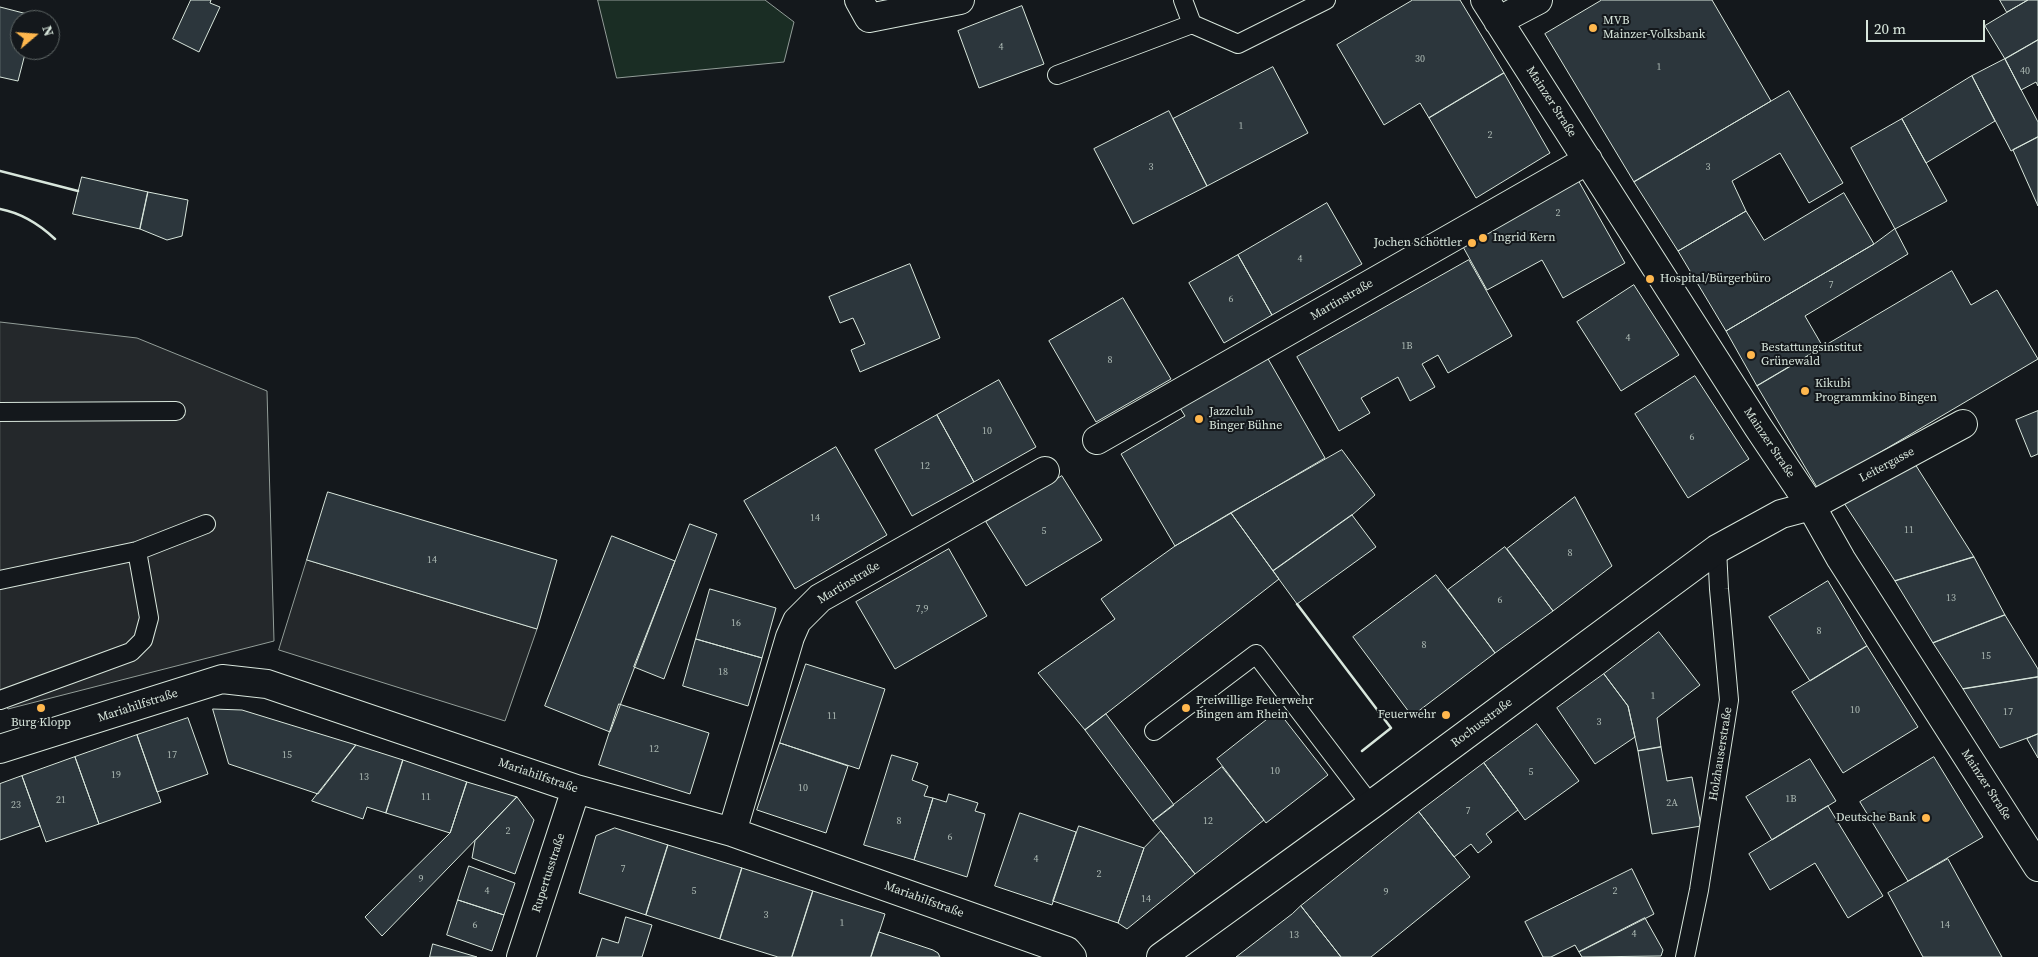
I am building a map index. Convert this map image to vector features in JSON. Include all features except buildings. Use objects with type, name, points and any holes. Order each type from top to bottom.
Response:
[{"type":"street","points":[[864,9],[960,0]]},
{"type":"street","points":[[1492,10],[1538,0]]},
{"type":"street","name":"Mainzer Straße","points":[[1492,10],[1758,427],[1812,506],[1841,559],[2038,867]]},
{"type":"street","name":"Martinstraße","points":[[1097,440],[1588,160]]},
{"type":"street","name":"Leitergasse","points":[[1812,506],[1963,424]]},
{"type":"street","name":"Martinstraße","points":[[732,832],[790,637],[797,621],[820,598],[1045,471]]},
{"type":"street","name":"Rochusstraße","points":[[1161,957],[1371,805],[1717,548],[1780,514],[1812,506]]},
{"type":"street","name":"Mariahilfstraße","points":[[0,749],[222,679],[267,684],[576,789],[732,832],[1012,931],[1067,952],[1072,957]]},
{"type":"street","name":"Rupertusstraße","points":[[521,957],[576,789]]},
{"type":"lane","points":[[1183,0],[1192,24]]},
{"type":"lane","points":[[1057,75],[1192,24],[1238,44],[1326,0]]},
{"type":"lane","points":[[0,412],[176,411]]},
{"type":"lane","points":[[0,580],[138,551],[206,524]]},
{"type":"lane","name":"Holzhauserstraße","points":[[1685,957],[1699,890],[1729,700],[1717,548]]},
{"type":"lane","points":[[0,700],[131,652],[143,640],[149,618],[138,551]]},
{"type":"lane","points":[[1154,730],[1256,654],[1371,805]]},
{"type":"green space","points":[[598,0],[765,0],[794,22],[784,62],[617,78]]},
{"type":"shaded area","points":[[0,322],[137,338],[267,391],[274,641],[8,709],[0,699]]},
{"type":"shaded area","points":[[307,560],[537,629],[505,721],[279,650]]},
{"type":"wall","points":[[0,171],[78,191]]},
{"type":"wall","points":[[0,209],[15,213],[29,220],[55,239]]},
{"type":"wall","points":[[1297,604],[1391,728],[1362,751]]},
{"type":"place","name":"MVB Mainzer-Volksbank","points":[[1593,28]]},
{"type":"place","name":"Ingrid Kern","points":[[1483,238]]},
{"type":"place","name":"Jochen Schöttler","points":[[1472,243]]},
{"type":"place","name":"Hospital/Bürgerbüro","points":[[1650,279]]},
{"type":"place","name":"Bestattungsinstitut Grünewald","points":[[1751,355]]},
{"type":"place","name":"Kikubi Programmkino Bingen","points":[[1805,391]]},
{"type":"place","name":"Jazzclub Binger Bühne","points":[[1199,419]]},
{"type":"place","name":"Burg Klopp","points":[[41,708]]},
{"type":"place","name":"Freiwillige Feuerwehr Bingen am Rhein","points":[[1186,708]]},
{"type":"place","name":"Feuerwehr","points":[[1446,715]]},
{"type":"place","name":"Deutsche Bank","points":[[1926,818]]}]
